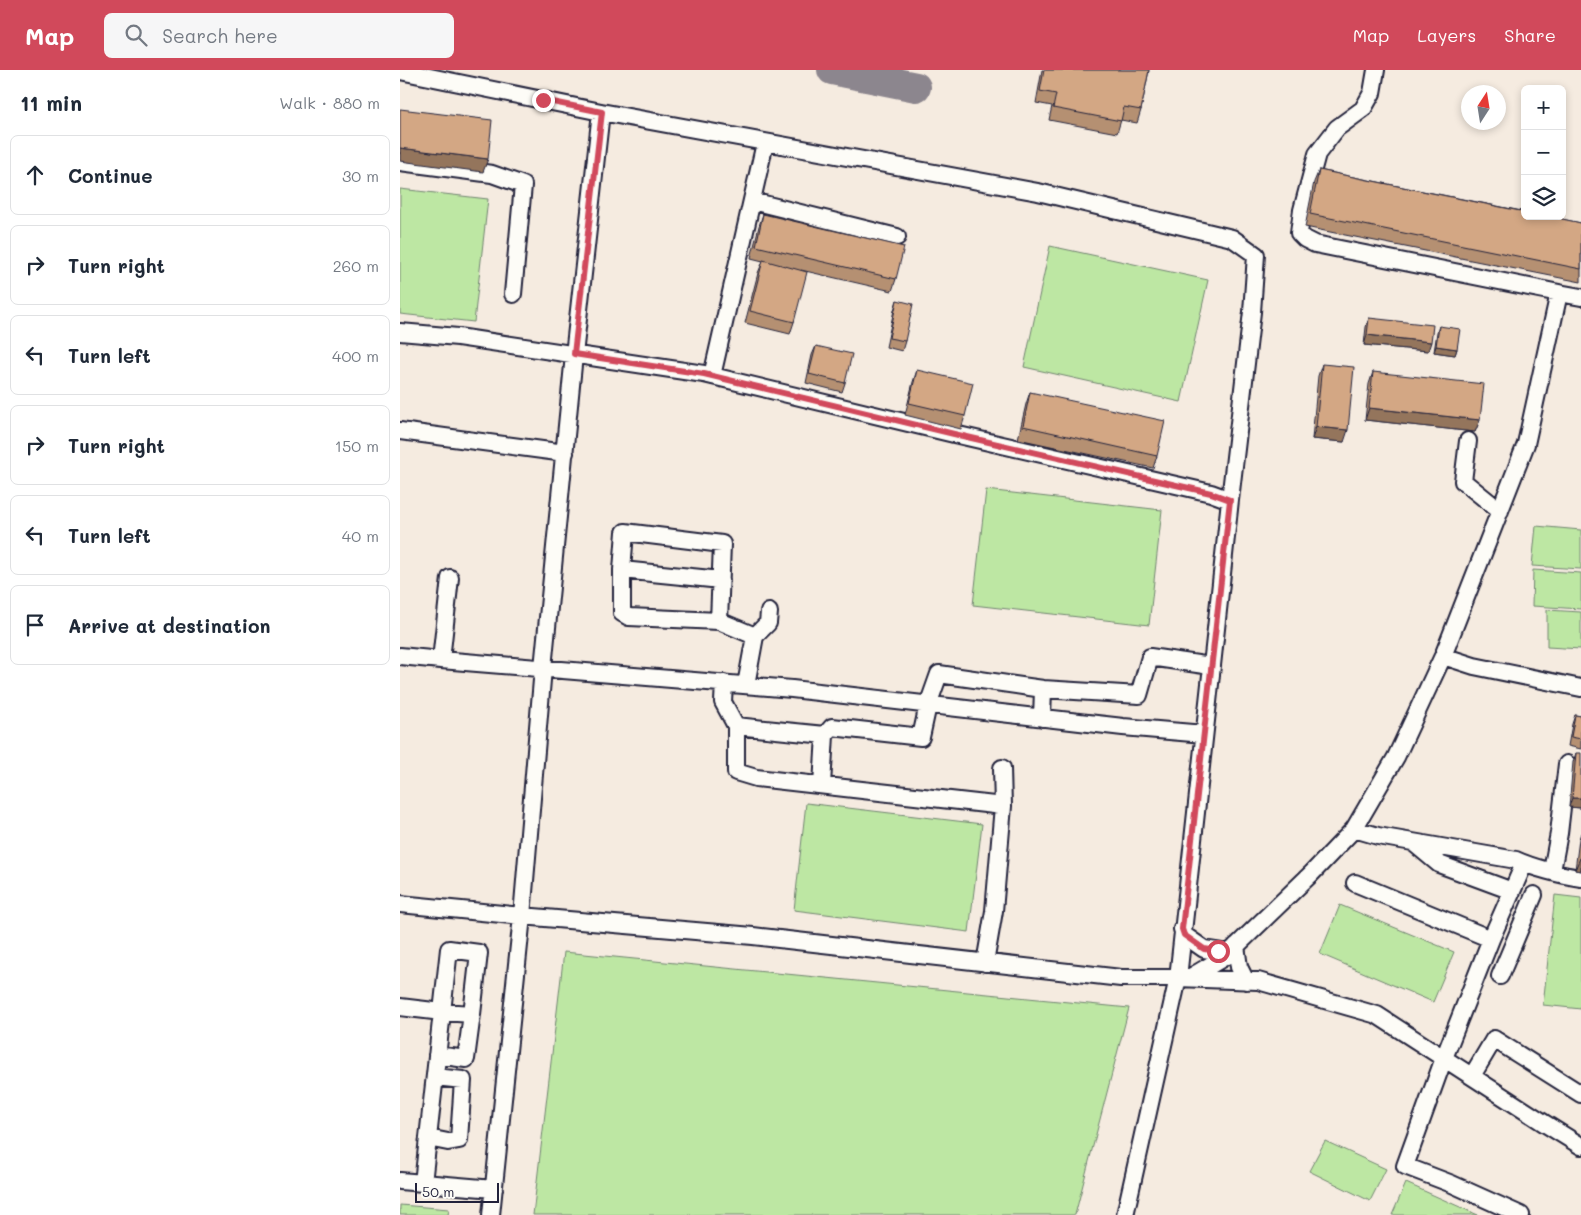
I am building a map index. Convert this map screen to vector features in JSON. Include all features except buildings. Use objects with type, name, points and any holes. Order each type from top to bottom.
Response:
[{"type":"lane","points":[[1376,70],[1372,93],[1363,109],[1337,128],[1317,154],[1298,233],[1315,244],[1581,297]]},
{"type":"lane","points":[[400,71],[765,143],[1047,194],[1232,238],[1256,255],[1252,312],[1182,929],[1183,978],[1126,1215]]},
{"type":"lane","points":[[491,1215],[522,916],[543,668],[574,354],[602,112]]},
{"type":"lane","points":[[712,376],[765,143]]},
{"type":"lane","points":[[400,162],[492,174],[523,185],[513,294]]},
{"type":"lane","points":[[752,201],[897,237]]},
{"type":"lane","points":[[1183,978],[1233,949],[1312,873],[1354,829],[1396,757],[1443,656],[1526,444],[1560,293]]},
{"type":"lane","points":[[400,332],[458,337],[712,376],[1211,493],[1230,500]]},
{"type":"lane","points":[[400,432],[565,453]]},
{"type":"lane","points":[[1468,441],[1463,481],[1500,510]]},
{"type":"lane","points":[[719,621],[722,544],[625,532],[622,570],[622,613],[629,617],[719,621],[755,636]]},
{"type":"lane","points":[[622,570],[721,580]]},
{"type":"lane","points":[[441,660],[450,578]]},
{"type":"lane","points":[[746,685],[755,636],[768,622],[769,612]]},
{"type":"lane","points":[[400,656],[792,689],[1123,727],[1204,734]]},
{"type":"lane","points":[[1443,656],[1474,666],[1581,688]]},
{"type":"lane","points":[[822,785],[825,735],[832,727],[921,737],[928,705],[940,674],[1043,689],[1139,695],[1150,657],[1211,666]]},
{"type":"lane","points":[[724,683],[723,702],[736,726],[736,772],[756,778],[1003,806]]},
{"type":"lane","points":[[1042,718],[1043,689]]},
{"type":"lane","points":[[736,726],[825,735]]},
{"type":"lane","points":[[1552,871],[1568,764]]},
{"type":"lane","points":[[985,963],[994,911],[1003,806],[1002,768]]},
{"type":"lane","points":[[1354,829],[1378,836],[1516,860],[1524,864],[1581,878]]},
{"type":"lane","points":[[1414,842],[1439,864],[1512,891]]},
{"type":"lane","points":[[1521,1215],[1452,1184],[1405,1166],[1444,1058],[1498,923],[1524,864]]},
{"type":"lane","points":[[1355,884],[1492,939]]},
{"type":"lane","points":[[1500,976],[1534,895]]},
{"type":"lane","points":[[400,904],[753,936],[1121,978],[1258,981],[1377,1015],[1581,1146]]},
{"type":"lane","points":[[1498,923],[1520,930]]},
{"type":"lane","points":[[1182,929],[1184,935],[1204,949],[1233,949]]},
{"type":"lane","points":[[423,1183],[435,1077],[437,1055],[449,949],[479,953],[466,1059],[437,1055]]},
{"type":"lane","points":[[1233,949],[1246,981]]},
{"type":"lane","points":[[400,1007],[472,1014]]},
{"type":"lane","points":[[1472,1076],[1494,1038],[1581,1094]]},
{"type":"lane","points":[[428,1138],[448,1142],[459,1140],[463,1080],[435,1077]]},
{"type":"lane","points":[[400,1181],[494,1189]]},
{"type":"green space","points":[[400,189],[488,199],[474,322],[400,314]]},
{"type":"green space","points":[[1050,246],[1208,280],[1181,402],[1024,367]]},
{"type":"green space","points":[[986,490],[1162,510],[1149,625],[973,605]]},
{"type":"green space","points":[[1536,526],[1581,530],[1581,569],[1532,566]]},
{"type":"green space","points":[[1533,570],[1581,573],[1581,609],[1532,606]]},
{"type":"green space","points":[[1547,610],[1581,612],[1581,649],[1547,647]]},
{"type":"green space","points":[[806,803],[982,824],[969,932],[794,910]]},
{"type":"green space","points":[[1555,895],[1581,898],[1581,1009],[1543,1005]]},
{"type":"green space","points":[[1340,905],[1454,952],[1433,1002],[1320,954]]},
{"type":"green space","points":[[564,952],[1129,1008],[1075,1215],[533,1215]]},
{"type":"green space","points":[[1325,1141],[1386,1169],[1370,1201],[1309,1171]]},
{"type":"green space","points":[[1406,1183],[1478,1215],[1392,1215]]},
{"type":"green space","points":[[400,1205],[449,1209],[448,1215],[400,1215]]},
{"type":"taxiway","points":[[832,70],[916,87]]},
{"type":"route","points":[[543,100],[602,112],[574,354],[704,374],[1211,493],[1230,500],[1182,929],[1184,935],[1204,949],[1218,951]]}]
